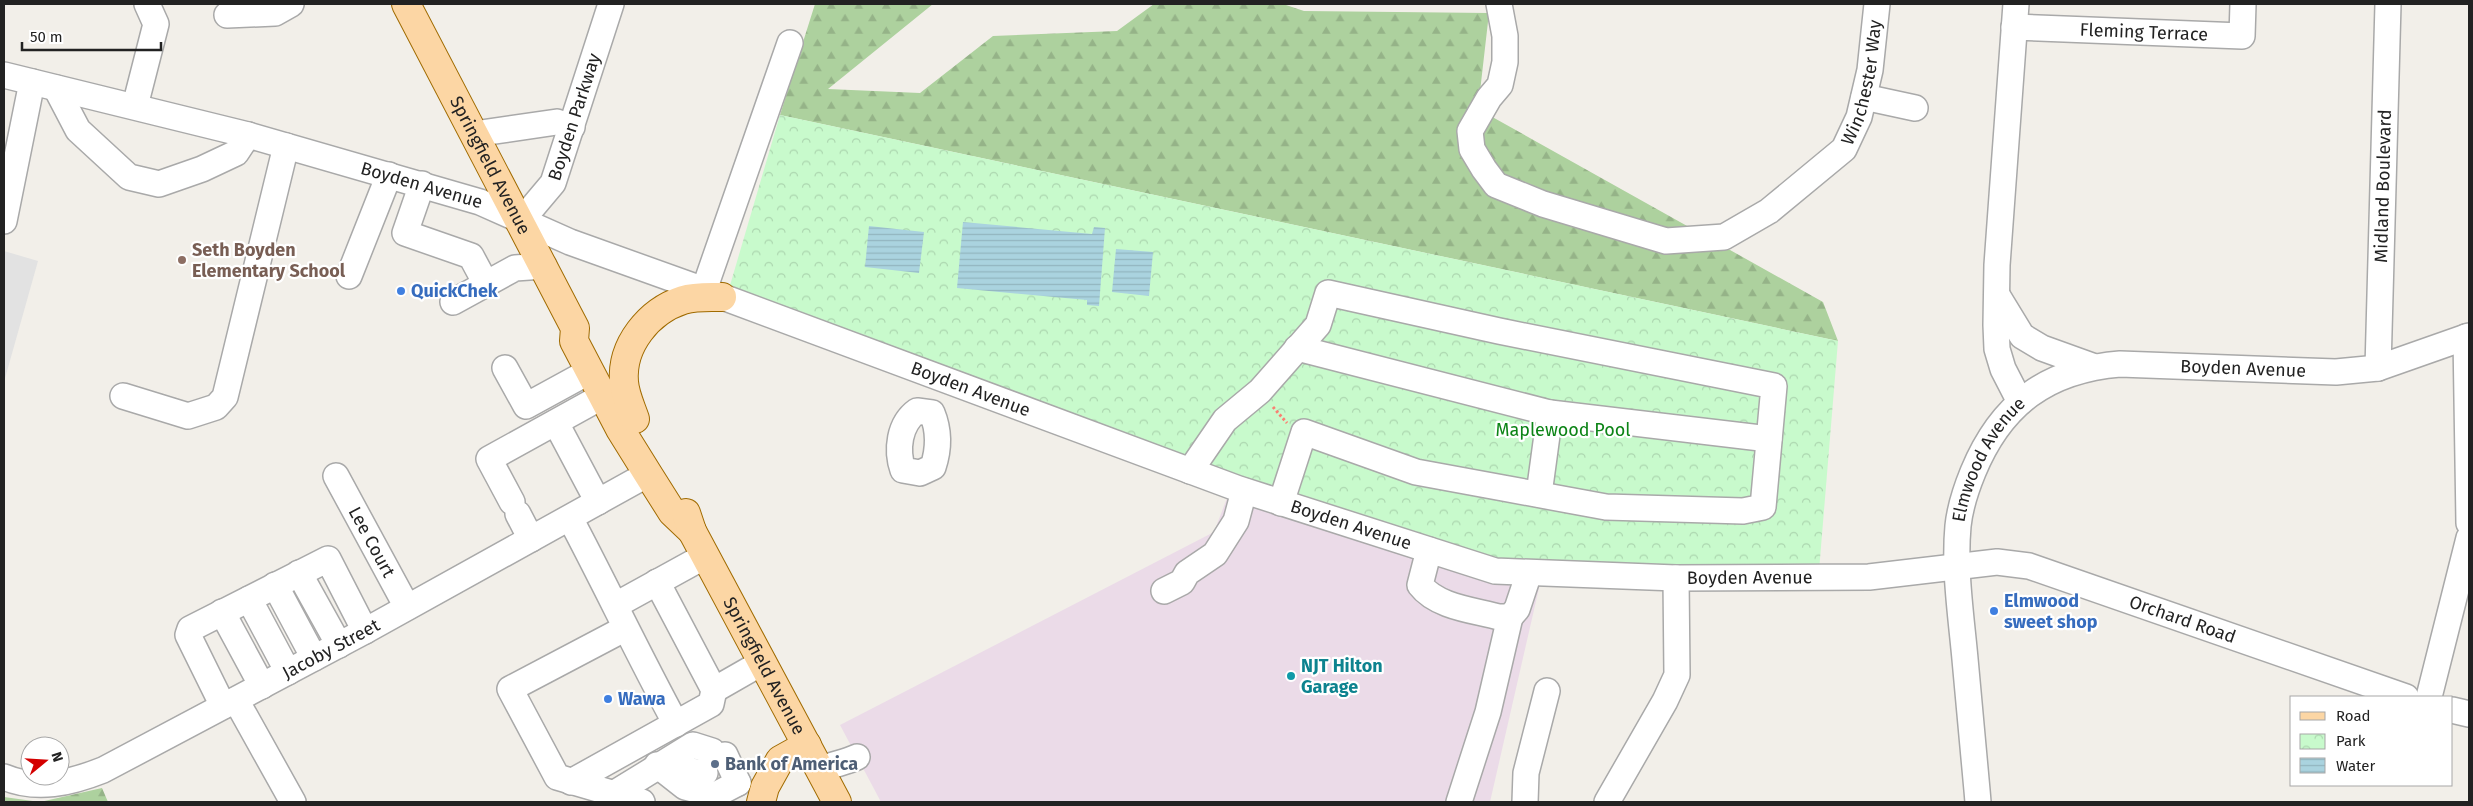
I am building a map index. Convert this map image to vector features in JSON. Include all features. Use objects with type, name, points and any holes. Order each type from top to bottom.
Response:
[{"type":"main road","name":"Springfield Avenue","points":[[406,4],[544,266],[575,328],[574,341],[603,396],[672,512],[692,531]]},
{"type":"main road","points":[[635,419],[624,382],[628,351],[637,334],[650,320],[666,308],[679,302],[713,293]]},
{"type":"main road","name":"Springfield Avenue","points":[[575,328],[589,334],[683,503],[692,531],[807,745],[840,759],[837,802]]},
{"type":"main road","points":[[763,795],[780,760],[807,745]]},
{"type":"street","points":[[135,106],[156,24],[148,4]]},
{"type":"street","points":[[228,15],[275,13],[292,4]]},
{"type":"street","name":"Boyden Parkway","points":[[521,222],[554,183],[611,4]]},
{"type":"street","name":"Winchester Way","points":[[1499,4],[1505,36],[1506,62],[1500,85],[1470,131],[1472,149],[1496,185],[1543,204],[1666,240],[1724,236],[1740,228],[1769,211],[1844,148],[1859,117],[1864,97],[1870,70],[1877,4]]},
{"type":"street","name":"Fleming Terrace","points":[[2015,15],[2242,36],[2243,4]]},
{"type":"street","name":"Midland Boulevard","points":[[2378,368],[2388,4]]},
{"type":"street","name":"Elmwood Avenue","points":[[1978,802],[1956,565],[1958,524],[1967,487],[1982,451],[2004,416],[2020,402],[2003,369],[1997,349],[1996,294],[2015,15]]},
{"type":"street","points":[[713,293],[790,43]]},
{"type":"street","name":"Boyden Avenue","points":[[4,75],[135,106],[286,146],[480,202],[521,222],[570,242],[713,293],[1244,491],[1495,571],[1676,578],[1886,577],[1956,565]]},
{"type":"street","points":[[4,221],[32,82]]},
{"type":"street","points":[[56,88],[78,130],[130,177],[159,184],[202,169],[236,153],[248,136]]},
{"type":"street","points":[[1864,97],[1915,108]]},
{"type":"street","points":[[474,134],[557,122],[572,128]]},
{"type":"street","points":[[123,396],[188,416],[216,407],[225,397],[286,146]]},
{"type":"street","points":[[349,276],[389,175]]},
{"type":"street","points":[[422,184],[406,233],[471,256],[486,284]]},
{"type":"street","points":[[453,302],[515,268],[544,266]]},
{"type":"street","points":[[1190,471],[1225,420],[1260,390],[1318,324],[1328,294],[1499,331],[1774,386],[1763,507],[1743,511],[1606,507],[1416,472],[1304,432],[1281,503]]},
{"type":"street","points":[[1996,294],[2007,315],[2022,336],[2042,348],[2092,366]]},
{"type":"street","points":[[2468,337],[2469,523]]},
{"type":"street","name":"Boyden Avenue","points":[[2020,402],[2048,384],[2092,366],[2120,364],[2336,372],[2378,368],[2468,337]]},
{"type":"street","points":[[1298,348],[1550,413],[1769,439]]},
{"type":"street","points":[[505,368],[526,406],[590,371]]},
{"type":"street","points":[[932,413],[917,411],[910,416],[900,436],[898,456],[903,470],[920,473],[933,467],[938,453],[937,424],[932,413],[943,380]]},
{"type":"street","points":[[531,539],[489,459],[603,396]]},
{"type":"street","points":[[1539,494],[1550,413]]},
{"type":"street","points":[[556,423],[598,502]]},
{"type":"street","name":"Jacoby Street","points":[[4,777],[15,782],[46,785],[74,782],[103,770],[365,631],[648,474]]},
{"type":"street","name":"Lee Court","points":[[336,476],[407,607]]},
{"type":"street","points":[[1161,586],[1182,582],[1187,573],[1215,554],[1236,521],[1244,491]]},
{"type":"street","points":[[570,518],[616,604],[624,629],[676,724]]},
{"type":"street","points":[[2429,696],[2469,538]]},
{"type":"street","points":[[1402,592],[1423,548]]},
{"type":"street","points":[[1423,548],[1420,585],[1434,599],[1499,617],[1510,617]]},
{"type":"street","points":[[616,604],[705,556]]},
{"type":"street","points":[[293,802],[188,636],[190,629],[299,572],[328,559],[365,631]]},
{"type":"street","name":"Orchard Road","points":[[1956,565],[1997,562],[2029,566],[2403,696]]},
{"type":"street","points":[[299,572],[338,645]]},
{"type":"street","points":[[1459,802],[1488,712],[1510,617],[1517,609],[1529,573]]},
{"type":"street","points":[[1607,802],[1665,701],[1677,674],[1676,578]]},
{"type":"street","points":[[571,782],[711,704],[714,690],[657,582]]},
{"type":"street","points":[[275,585],[314,658]]},
{"type":"street","points":[[249,599],[288,672]]},
{"type":"street","points":[[222,612],[262,686]]},
{"type":"street","points":[[624,629],[510,689],[557,777],[642,802]]},
{"type":"street","points":[[714,690],[763,662]]},
{"type":"street","points":[[1525,802],[1526,773],[1547,691]]},
{"type":"street","points":[[2453,710],[2469,714]]},
{"type":"street","points":[[616,793],[657,765],[719,768],[763,795]]},
{"type":"street","points":[[657,765],[685,787],[715,795],[719,768]]},
{"type":"shaded area","points":[[4,251],[38,261],[4,382]]},
{"type":"shaded area","name":"NJT Hilton Garage","points":[[1234,480],[1542,575],[1490,802],[881,802],[840,725],[1214,532]]},
{"type":"green space","points":[[815,4],[933,4],[828,89],[920,93],[993,36],[1117,31],[1154,4],[1283,4],[1304,11],[1489,13],[1478,109],[1823,302],[1838,341],[780,115]]},
{"type":"green space","name":"Maplewood Pool","points":[[780,115],[1838,341],[1818,583],[1542,575],[1234,480],[726,299]]},
{"type":"green space","points":[[102,788],[108,802],[40,802]]},
{"type":"green space","points":[[4,797],[40,802],[4,802]]},
{"type":"water","points":[[963,222],[1092,234],[1094,227],[1105,228],[1099,306],[1087,305],[1087,300],[957,288]]},
{"type":"water","points":[[869,226],[924,232],[919,273],[865,267]]},
{"type":"water","points":[[1116,249],[1153,252],[1149,296],[1112,292]]},
{"type":"place","name":"Seth Boyden Elementary School","points":[[182,260]]},
{"type":"place","name":"QuickChek","points":[[401,291]]},
{"type":"place","name":"Elmwood sweet shop","points":[[1994,611]]},
{"type":"place","name":"NJT Hilton Garage","points":[[1291,676]]},
{"type":"place","name":"Wawa","points":[[608,699]]},
{"type":"place","name":"Bank of America","points":[[715,764]]}]
